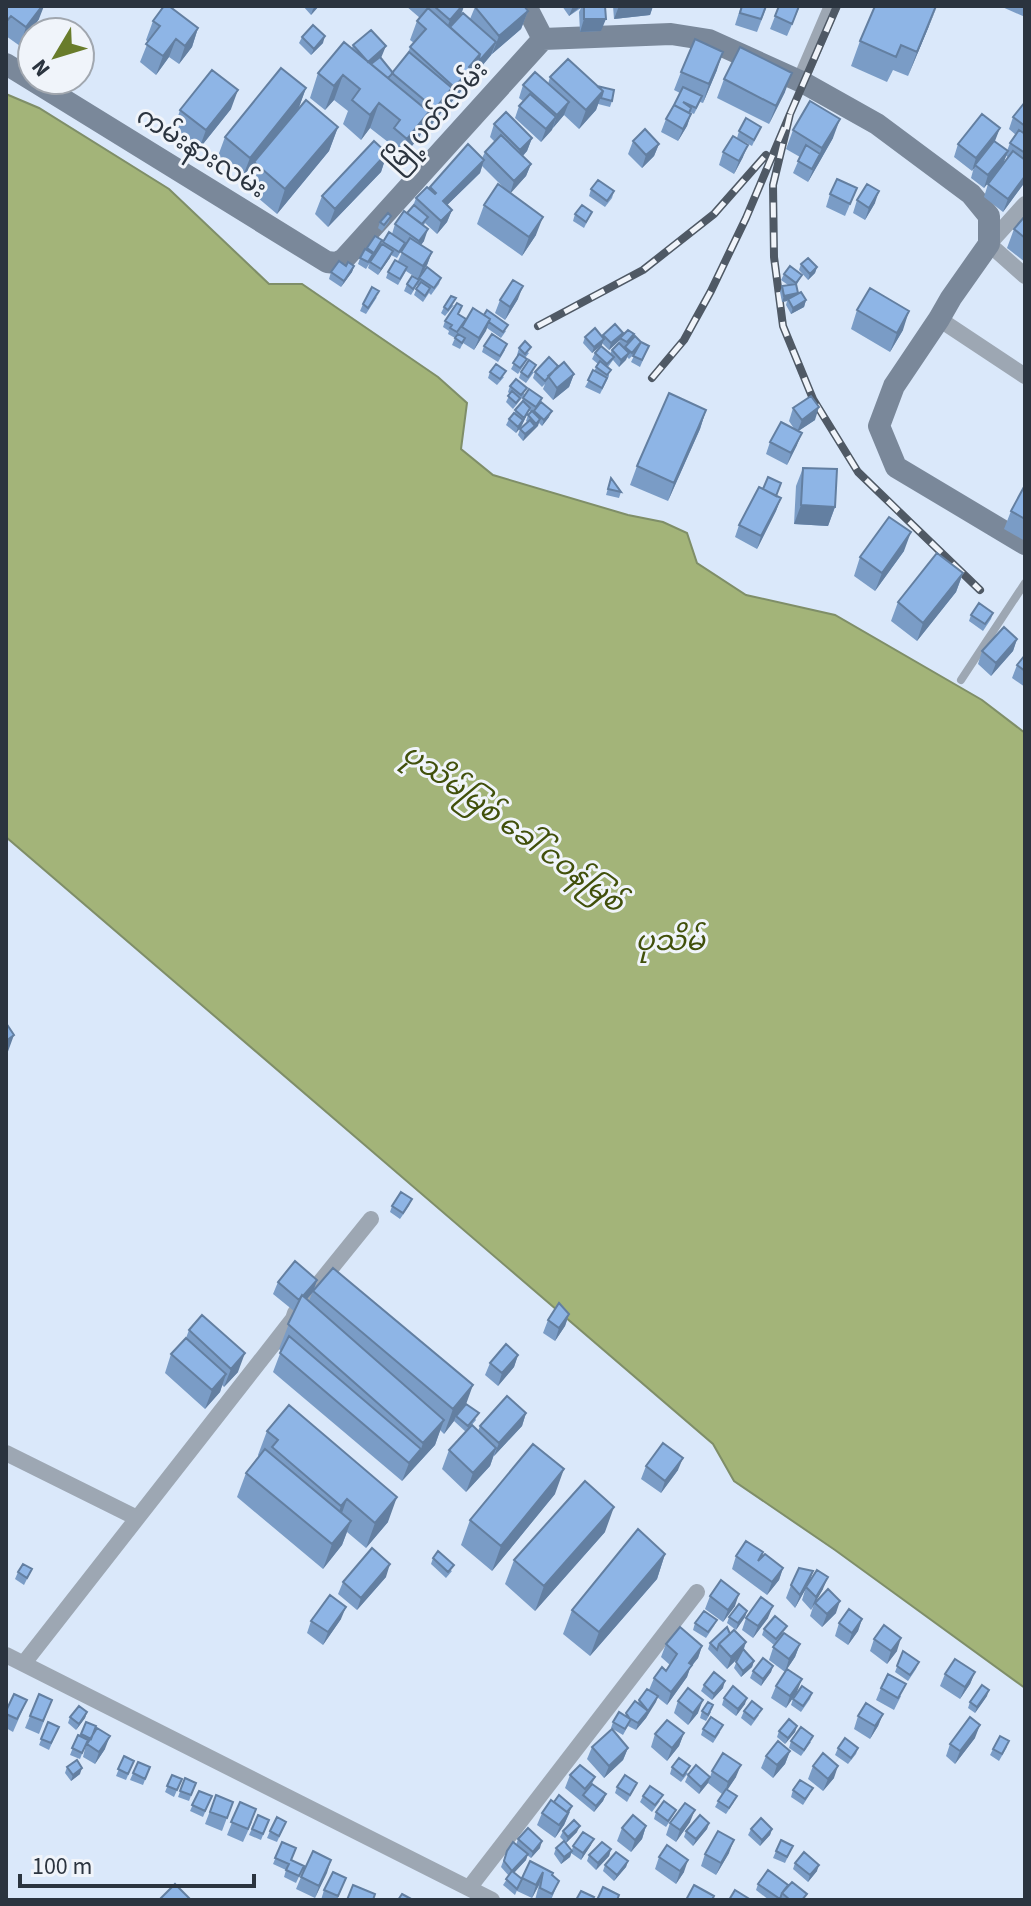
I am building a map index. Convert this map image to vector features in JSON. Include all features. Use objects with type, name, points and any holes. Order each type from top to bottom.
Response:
[{"type":"street","points":[[526,6],[543,39],[671,34],[697,38],[709,40],[800,81],[877,124],[971,194],[989,216],[989,244],[1025,276]]},
{"type":"street","points":[[800,81],[832,6]]},
{"type":"street","name":"မြို့ပတ်လမ်း","points":[[344,259],[543,39]]},
{"type":"street","name":"ကမ်းနားလမ်း","points":[[58,96],[327,262],[336,263],[344,259]]},
{"type":"street","points":[[1025,204],[989,244],[951,298],[894,386],[879,426],[896,467],[1025,544]]},
{"type":"street","points":[[939,319],[1025,376]]},
{"type":"street","points":[[24,1663],[371,1219]]},
{"type":"street","points":[[6,1453],[137,1518]]},
{"type":"street","points":[[469,1888],[697,1592]]},
{"type":"street","points":[[6,1655],[492,1900]]},
{"type":"lane","points":[[961,680],[1025,583]]},
{"type":"water","name":"ပုသိမ်","points":[[6,94],[39,108],[169,189],[269,284],[302,284],[438,377],[467,403],[461,449],[493,475],[628,515],[663,522],[687,533],[697,563],[746,595],[835,615],[982,700],[1025,733],[1025,1688],[734,1481],[713,1444],[6,837]]},
{"type":"building","points":[[6,6],[42,6],[34,16],[16,16],[16,20],[11,16],[6,22]]},
{"type":"building","points":[[164,6],[169,6],[198,28],[185,46],[176,39],[163,56],[146,44],[160,26],[153,21]]},
{"type":"building","points":[[434,6],[462,6],[450,20]]},
{"type":"building","points":[[475,6],[524,6],[528,11],[499,36]]},
{"type":"building","points":[[584,6],[605,6],[606,19],[584,19]]},
{"type":"building","points":[[742,6],[766,6],[761,19],[740,13]]},
{"type":"building","points":[[779,6],[799,6],[792,24],[775,16]]},
{"type":"building","points":[[875,6],[936,6],[917,52],[901,45],[896,57],[860,41]]},
{"type":"building","points":[[428,8],[480,54],[454,87],[410,47],[426,29],[417,21]]},
{"type":"building","points":[[463,13],[496,42],[480,60],[480,54],[450,27]]},
{"type":"building","points":[[313,25],[325,36],[314,49],[302,37]]},
{"type":"building","points":[[371,30],[386,46],[368,62],[353,45]]},
{"type":"building","points":[[695,39],[723,52],[709,84],[681,72]]},
{"type":"building","points":[[344,42],[429,112],[407,139],[394,128],[400,120],[379,103],[370,115],[352,100],[360,89],[343,75],[334,86],[318,73]]},
{"type":"building","points":[[740,47],[792,73],[776,106],[724,79]]},
{"type":"building","points":[[409,52],[452,88],[435,109],[392,73]]},
{"type":"building","points":[[380,57],[393,73],[388,78],[371,64]]},
{"type":"building","points":[[568,59],[603,91],[586,110],[550,77]]},
{"type":"building","points":[[281,68],[306,88],[250,158],[225,137]]},
{"type":"building","points":[[212,70],[238,90],[206,130],[180,110]]},
{"type":"building","points":[[535,72],[569,102],[557,115],[523,85]]},
{"type":"building","points":[[597,86],[614,90],[612,101],[601,98],[603,91]]},
{"type":"building","points":[[683,87],[702,96],[696,108],[683,102],[691,108],[689,113],[674,105]]},
{"type":"building","points":[[530,94],[556,117],[546,129],[519,106]]},
{"type":"building","points":[[306,100],[338,127],[285,189],[254,162]]},
{"type":"building","points":[[810,101],[840,119],[822,148],[793,130]]},
{"type":"building","points":[[1025,102],[1025,126],[1013,117]]},
{"type":"building","points":[[674,105],[691,114],[683,129],[666,119]]},
{"type":"building","points":[[506,112],[532,138],[520,150],[494,124]]},
{"type":"building","points":[[982,114],[1000,128],[976,158],[958,144]]},
{"type":"building","points":[[746,118],[761,127],[754,140],[739,131]]},
{"type":"building","points":[[645,129],[659,144],[646,155],[633,141]]},
{"type":"building","points":[[1019,130],[1025,134],[1025,153],[1010,143]]},
{"type":"building","points":[[501,135],[531,164],[514,181],[485,152]]},
{"type":"building","points":[[733,136],[748,145],[739,161],[723,152]]},
{"type":"building","points":[[374,141],[387,153],[335,209],[322,196]]},
{"type":"building","points":[[994,141],[1008,151],[988,175],[975,165]]},
{"type":"building","points":[[468,144],[484,160],[443,201],[452,210],[441,221],[416,198],[427,187],[436,193],[430,187]]},
{"type":"building","points":[[806,145],[820,154],[812,169],[798,161]]},
{"type":"building","points":[[1013,151],[1025,160],[1025,176],[1008,199],[988,184]]},
{"type":"building","points":[[837,179],[857,188],[850,204],[830,194]]},
{"type":"building","points":[[598,180],[614,191],[607,201],[591,189]]},
{"type":"building","points":[[498,184],[543,217],[529,237],[484,205]]},
{"type":"building","points":[[867,184],[879,191],[869,208],[857,200]]},
{"type":"building","points":[[414,205],[428,217],[422,224],[407,213]]},
{"type":"building","points":[[582,205],[592,212],[586,222],[575,214]]},
{"type":"building","points":[[404,211],[428,229],[419,241],[395,224]]},
{"type":"building","points":[[388,213],[391,216],[384,225],[380,222]]},
{"type":"building","points":[[1025,216],[1025,238],[1014,229]]},
{"type":"building","points":[[389,232],[405,243],[399,252],[383,242]]},
{"type":"building","points":[[375,236],[382,240],[374,253],[367,248]]},
{"type":"building","points":[[410,238],[432,252],[423,266],[401,252]]},
{"type":"building","points":[[382,244],[393,251],[381,269],[370,262]]},
{"type":"building","points":[[365,249],[373,254],[368,262],[360,258]]},
{"type":"building","points":[[808,258],[817,267],[810,274],[801,264]]},
{"type":"building","points":[[395,260],[407,267],[400,279],[388,272]]},
{"type":"building","points":[[339,261],[346,266],[348,262],[354,266],[344,281],[331,272]]},
{"type":"building","points":[[790,266],[802,275],[796,283],[784,274]]},
{"type":"building","points":[[427,267],[441,278],[434,288],[419,278]]},
{"type":"building","points":[[412,276],[419,280],[413,289],[407,284]]},
{"type":"building","points":[[513,280],[523,286],[510,307],[500,300]]},
{"type":"building","points":[[421,282],[430,288],[425,296],[416,289]]},
{"type":"building","points":[[796,284],[798,293],[784,296],[782,286]]},
{"type":"building","points":[[372,287],[379,291],[368,308],[363,304]]},
{"type":"building","points":[[870,288],[909,311],[897,333],[857,310]]},
{"type":"building","points":[[801,292],[806,300],[793,308],[788,299]]},
{"type":"building","points":[[451,296],[456,298],[448,310],[444,307]]},
{"type":"building","points":[[457,303],[462,306],[458,314],[466,319],[457,332],[445,321]]},
{"type":"building","points":[[473,308],[490,319],[479,338],[462,327]]},
{"type":"building","points":[[487,310],[508,325],[503,332],[489,322],[490,319],[484,315]]},
{"type":"building","points":[[615,324],[623,333],[611,343],[603,335]]},
{"type":"building","points":[[595,328],[604,339],[594,347],[585,337]]},
{"type":"building","points":[[628,330],[634,334],[627,342],[620,338]]},
{"type":"building","points":[[458,334],[465,338],[462,343],[455,338]]},
{"type":"building","points":[[492,334],[507,344],[500,356],[484,346]]},
{"type":"building","points":[[635,336],[641,342],[632,353],[625,347]]},
{"type":"building","points":[[525,341],[531,347],[525,354],[519,348]]},
{"type":"building","points":[[641,342],[649,346],[642,360],[633,356]]},
{"type":"building","points":[[619,343],[629,353],[621,360],[612,350]]},
{"type":"building","points":[[601,346],[614,357],[607,364],[595,353]]},
{"type":"building","points":[[519,354],[527,359],[520,368],[513,363]]},
{"type":"building","points":[[549,357],[558,366],[545,381],[535,372]]},
{"type":"building","points":[[529,360],[536,365],[528,377],[521,372]]},
{"type":"building","points":[[600,361],[611,370],[607,375],[596,367]]},
{"type":"building","points":[[564,362],[574,374],[557,388],[548,376]]},
{"type":"building","points":[[496,364],[506,371],[500,379],[490,372]]},
{"type":"building","points":[[593,370],[607,378],[602,388],[588,380]]},
{"type":"building","points":[[516,379],[527,388],[521,395],[510,386]]},
{"type":"building","points":[[529,389],[542,398],[536,407],[523,398]]},
{"type":"building","points":[[512,391],[520,398],[516,403],[508,396]]},
{"type":"building","points":[[669,393],[706,410],[674,483],[637,466]]},
{"type":"building","points":[[811,396],[819,407],[802,420],[793,408]]},
{"type":"building","points":[[523,401],[530,408],[524,418],[515,410]]},
{"type":"building","points":[[541,402],[552,411],[544,420],[534,411]]},
{"type":"building","points":[[532,411],[540,419],[536,424],[528,415]]},
{"type":"building","points":[[514,413],[523,420],[518,427],[509,419]]},
{"type":"building","points":[[530,420],[535,426],[525,434],[520,429]]},
{"type":"building","points":[[781,422],[802,433],[791,453],[770,442]]},
{"type":"building","points":[[803,468],[837,469],[835,507],[801,505]]},
{"type":"building","points":[[768,477],[781,483],[776,496],[763,489]]},
{"type":"building","points":[[611,478],[621,492],[608,489]]},
{"type":"building","points":[[1025,485],[1025,519],[1011,511]]},
{"type":"building","points":[[759,487],[781,498],[761,536],[739,525]]},
{"type":"building","points":[[889,517],[911,532],[882,573],[860,557]]},
{"type":"building","points":[[937,553],[963,573],[923,623],[898,602]]},
{"type":"building","points":[[979,603],[993,613],[985,624],[971,615]]},
{"type":"building","points":[[1004,627],[1017,639],[996,663],[982,651]]},
{"type":"building","points":[[1025,655],[1025,671],[1017,665]]},
{"type":"building","points":[[6,1023],[14,1035],[6,1041]]},
{"type":"building","points":[[401,1192],[412,1199],[403,1213],[392,1206]]},
{"type":"building","points":[[295,1261],[317,1280],[299,1300],[278,1282]]},
{"type":"building","points":[[333,1268],[473,1385],[453,1409],[313,1291]]},
{"type":"building","points":[[302,1295],[444,1420],[423,1443],[288,1324]]},
{"type":"building","points":[[559,1303],[569,1314],[559,1328],[548,1320]]},
{"type":"building","points":[[202,1315],[245,1353],[231,1369],[189,1330]]},
{"type":"building","points":[[289,1336],[421,1449],[409,1463],[280,1353]]},
{"type":"building","points":[[186,1338],[226,1374],[212,1390],[171,1354]]},
{"type":"building","points":[[506,1344],[518,1355],[502,1373],[490,1363]]},
{"type":"building","points":[[507,1396],[526,1413],[499,1443],[480,1426]]},
{"type":"building","points":[[466,1404],[479,1413],[468,1426],[456,1416]]},
{"type":"building","points":[[289,1405],[397,1497],[375,1523],[347,1499],[341,1506],[272,1447],[278,1440],[267,1431]]},
{"type":"building","points":[[472,1425],[496,1448],[473,1473],[449,1450]]},
{"type":"building","points":[[663,1443],[683,1458],[665,1481],[646,1466]]},
{"type":"building","points":[[533,1444],[564,1469],[501,1546],[470,1520]]},
{"type":"building","points":[[265,1449],[351,1521],[332,1544],[246,1473]]},
{"type":"building","points":[[585,1481],[614,1507],[544,1586],[514,1560]]},
{"type":"building","points":[[638,1529],[665,1554],[599,1632],[572,1610]]},
{"type":"building","points":[[746,1541],[763,1552],[758,1561],[765,1554],[783,1568],[772,1582],[736,1556]]},
{"type":"building","points":[[372,1548],[390,1564],[361,1598],[343,1582]]},
{"type":"building","points":[[438,1551],[454,1565],[448,1572],[433,1558]]},
{"type":"building","points":[[23,1564],[32,1569],[27,1578],[18,1572]]},
{"type":"building","points":[[799,1568],[813,1571],[800,1595],[791,1585]]},
{"type":"building","points":[[817,1570],[828,1577],[816,1597],[806,1587]]},
{"type":"building","points":[[721,1580],[739,1594],[728,1610],[710,1596]]},
{"type":"building","points":[[828,1589],[840,1601],[827,1614],[815,1603]]},
{"type":"building","points":[[330,1595],[346,1607],[328,1632],[311,1621]]},
{"type":"building","points":[[761,1597],[773,1606],[758,1626],[746,1618]]},
{"type":"building","points":[[739,1604],[747,1611],[738,1623],[729,1617]]},
{"type":"building","points":[[849,1609],[862,1619],[852,1633],[839,1623]]},
{"type":"building","points":[[704,1611],[717,1620],[708,1632],[695,1623]]},
{"type":"building","points":[[775,1616],[787,1626],[776,1639],[764,1629]]},
{"type":"building","points":[[884,1625],[901,1638],[891,1651],[874,1639]]},
{"type":"building","points":[[680,1627],[702,1646],[671,1692],[654,1678],[662,1667],[666,1671],[677,1654],[666,1644]]},
{"type":"building","points":[[727,1627],[730,1634],[717,1650],[710,1643]]},
{"type":"building","points":[[734,1630],[746,1642],[731,1657],[719,1644]]},
{"type":"building","points":[[784,1633],[800,1644],[789,1659],[773,1647]]},
{"type":"building","points":[[743,1649],[754,1661],[743,1671],[736,1662]]},
{"type":"building","points":[[903,1651],[919,1662],[910,1675],[897,1666]]},
{"type":"building","points":[[763,1658],[773,1666],[763,1679],[753,1671]]},
{"type":"building","points":[[955,1659],[975,1672],[965,1687],[945,1674]]},
{"type":"building","points":[[787,1669],[802,1679],[790,1696],[776,1686]]},
{"type":"building","points":[[714,1672],[725,1681],[714,1694],[704,1685]]},
{"type":"building","points":[[888,1674],[906,1684],[898,1698],[881,1688]]},
{"type":"building","points":[[982,1685],[989,1690],[977,1707],[970,1702]]},
{"type":"building","points":[[733,1686],[747,1698],[738,1709],[724,1698]]},
{"type":"building","points":[[802,1686],[812,1693],[803,1706],[793,1699]]},
{"type":"building","points":[[688,1688],[703,1700],[693,1713],[678,1701]]},
{"type":"building","points":[[647,1689],[658,1696],[648,1711],[639,1700]]},
{"type":"building","points":[[14,1694],[27,1700],[17,1719],[6,1714]]},
{"type":"building","points":[[39,1694],[52,1700],[43,1721],[30,1716]]},
{"type":"building","points":[[635,1701],[648,1711],[638,1723],[631,1719],[625,1729],[613,1722],[619,1712],[630,1719],[626,1713]]},
{"type":"building","points":[[752,1701],[762,1709],[754,1719],[744,1711]]},
{"type":"building","points":[[708,1702],[713,1705],[708,1715],[702,1711]]},
{"type":"building","points":[[866,1703],[883,1714],[875,1726],[858,1716]]},
{"type":"building","points":[[79,1706],[87,1712],[79,1724],[70,1717]]},
{"type":"building","points":[[711,1717],[723,1725],[715,1737],[703,1729]]},
{"type":"building","points":[[970,1717],[980,1725],[960,1751],[950,1744]]},
{"type":"building","points":[[789,1719],[797,1726],[788,1738],[779,1731]]},
{"type":"building","points":[[667,1720],[684,1733],[672,1748],[655,1734]]},
{"type":"building","points":[[48,1722],[59,1727],[51,1743],[41,1739]]},
{"type":"building","points":[[86,1722],[96,1726],[91,1739],[81,1734]]},
{"type":"building","points":[[801,1727],[813,1736],[804,1750],[791,1741]]},
{"type":"building","points":[[97,1728],[110,1736],[99,1752],[87,1744]]},
{"type":"building","points":[[612,1729],[628,1748],[609,1766],[592,1747]]},
{"type":"building","points":[[78,1735],[88,1740],[82,1753],[72,1748]]},
{"type":"building","points":[[1000,1736],[1009,1741],[1002,1754],[993,1749]]},
{"type":"building","points":[[845,1738],[858,1748],[851,1758],[838,1748]]},
{"type":"building","points":[[778,1741],[790,1751],[777,1765],[766,1756]]},
{"type":"building","points":[[723,1753],[741,1765],[728,1782],[712,1771]]},
{"type":"building","points":[[823,1753],[838,1766],[828,1779],[813,1766]]},
{"type":"building","points":[[124,1756],[134,1761],[128,1774],[118,1769]]},
{"type":"building","points":[[679,1758],[690,1766],[683,1776],[672,1767]]},
{"type":"building","points":[[77,1760],[82,1768],[73,1775],[67,1767]]},
{"type":"building","points":[[138,1762],[150,1767],[145,1779],[133,1773]]},
{"type":"building","points":[[580,1765],[595,1777],[585,1789],[570,1775]]},
{"type":"building","points":[[696,1765],[710,1777],[701,1787],[688,1775]]},
{"type":"building","points":[[172,1775],[182,1779],[177,1790],[167,1786]]},
{"type":"building","points":[[625,1775],[637,1783],[630,1795],[617,1787]]},
{"type":"building","points":[[185,1778],[196,1783],[191,1795],[180,1791]]},
{"type":"building","points":[[800,1780],[813,1788],[805,1799],[793,1790]]},
{"type":"building","points":[[592,1784],[606,1794],[596,1806],[583,1795]]},
{"type":"building","points":[[650,1786],[663,1795],[655,1805],[643,1796]]},
{"type":"building","points":[[726,1789],[737,1796],[729,1808],[718,1801]]},
{"type":"building","points":[[199,1791],[212,1796],[205,1811],[192,1805]]},
{"type":"building","points":[[216,1795],[233,1802],[227,1818],[210,1812]]},
{"type":"building","points":[[559,1795],[572,1806],[567,1812],[554,1802]]},
{"type":"building","points":[[551,1800],[568,1813],[559,1825],[542,1813]]},
{"type":"building","points":[[664,1801],[676,1810],[668,1821],[656,1812]]},
{"type":"building","points":[[240,1802],[256,1809],[248,1829],[231,1822]]},
{"type":"building","points":[[685,1803],[695,1810],[680,1830],[670,1823]]},
{"type":"building","points":[[258,1815],[269,1820],[263,1834],[252,1829]]},
{"type":"building","points":[[633,1815],[646,1826],[635,1840],[622,1828]]},
{"type":"building","points":[[700,1815],[709,1823],[696,1839],[686,1831]]},
{"type":"building","points":[[277,1817],[286,1822],[279,1836],[270,1831]]},
{"type":"building","points":[[761,1818],[772,1829],[762,1840],[751,1829]]},
{"type":"building","points":[[574,1820],[580,1826],[568,1837],[563,1831]]},
{"type":"building","points":[[528,1828],[542,1841],[533,1852],[518,1839]]},
{"type":"building","points":[[718,1831],[734,1840],[721,1863],[705,1854]]},
{"type":"building","points":[[583,1832],[594,1839],[583,1853],[573,1846]]},
{"type":"building","points":[[781,1840],[793,1846],[787,1857],[776,1851]]},
{"type":"building","points":[[564,1841],[572,1851],[564,1857],[556,1848]]},
{"type":"building","points":[[282,1842],[296,1848],[291,1860],[304,1866],[299,1876],[286,1870],[289,1864],[275,1858]]},
{"type":"building","points":[[513,1842],[528,1854],[512,1871],[504,1861]]},
{"type":"building","points":[[602,1842],[611,1849],[598,1863],[589,1855]]},
{"type":"building","points":[[667,1845],[688,1860],[680,1871],[659,1857]]},
{"type":"building","points":[[313,1851],[331,1860],[319,1886],[301,1877]]},
{"type":"building","points":[[616,1852],[628,1861],[617,1875],[605,1865]]},
{"type":"building","points":[[804,1852],[819,1865],[810,1875],[795,1863]]},
{"type":"building","points":[[530,1861],[553,1873],[559,1881],[552,1894],[540,1888],[543,1872],[536,1885],[522,1878]]},
{"type":"building","points":[[768,1870],[788,1885],[780,1899],[758,1884]]},
{"type":"building","points":[[512,1871],[522,1879],[517,1889],[506,1879]]},
{"type":"building","points":[[333,1872],[346,1878],[338,1896],[324,1890]]},
{"type":"building","points":[[792,1882],[807,1894],[802,1900],[790,1900],[782,1893]]},
{"type":"building","points":[[175,1884],[191,1900],[159,1900]]},
{"type":"building","points":[[353,1885],[375,1894],[373,1900],[347,1900]]},
{"type":"building","points":[[694,1885],[714,1896],[712,1900],[686,1900]]},
{"type":"building","points":[[603,1887],[619,1895],[617,1900],[597,1900]]},
{"type":"building","points":[[735,1890],[751,1900],[729,1900]]},
{"type":"building","points":[[581,1891],[594,1897],[592,1900],[576,1900]]},
{"type":"building","points":[[402,1894],[413,1900],[398,1900]]},
{"type":"railway","points":[[790,114],[837,6]]},
{"type":"railway","points":[[652,378],[684,340],[711,291],[790,114],[773,185],[774,257],[783,326],[813,399],[858,472],[980,590]]},
{"type":"railway","points":[[538,326],[643,270],[714,214],[766,155]]},
{"type":"water label","name":"ပုသိမ်မြစ် ခေါ် ငဝန်မြစ်","points":[[514,827]]}]
